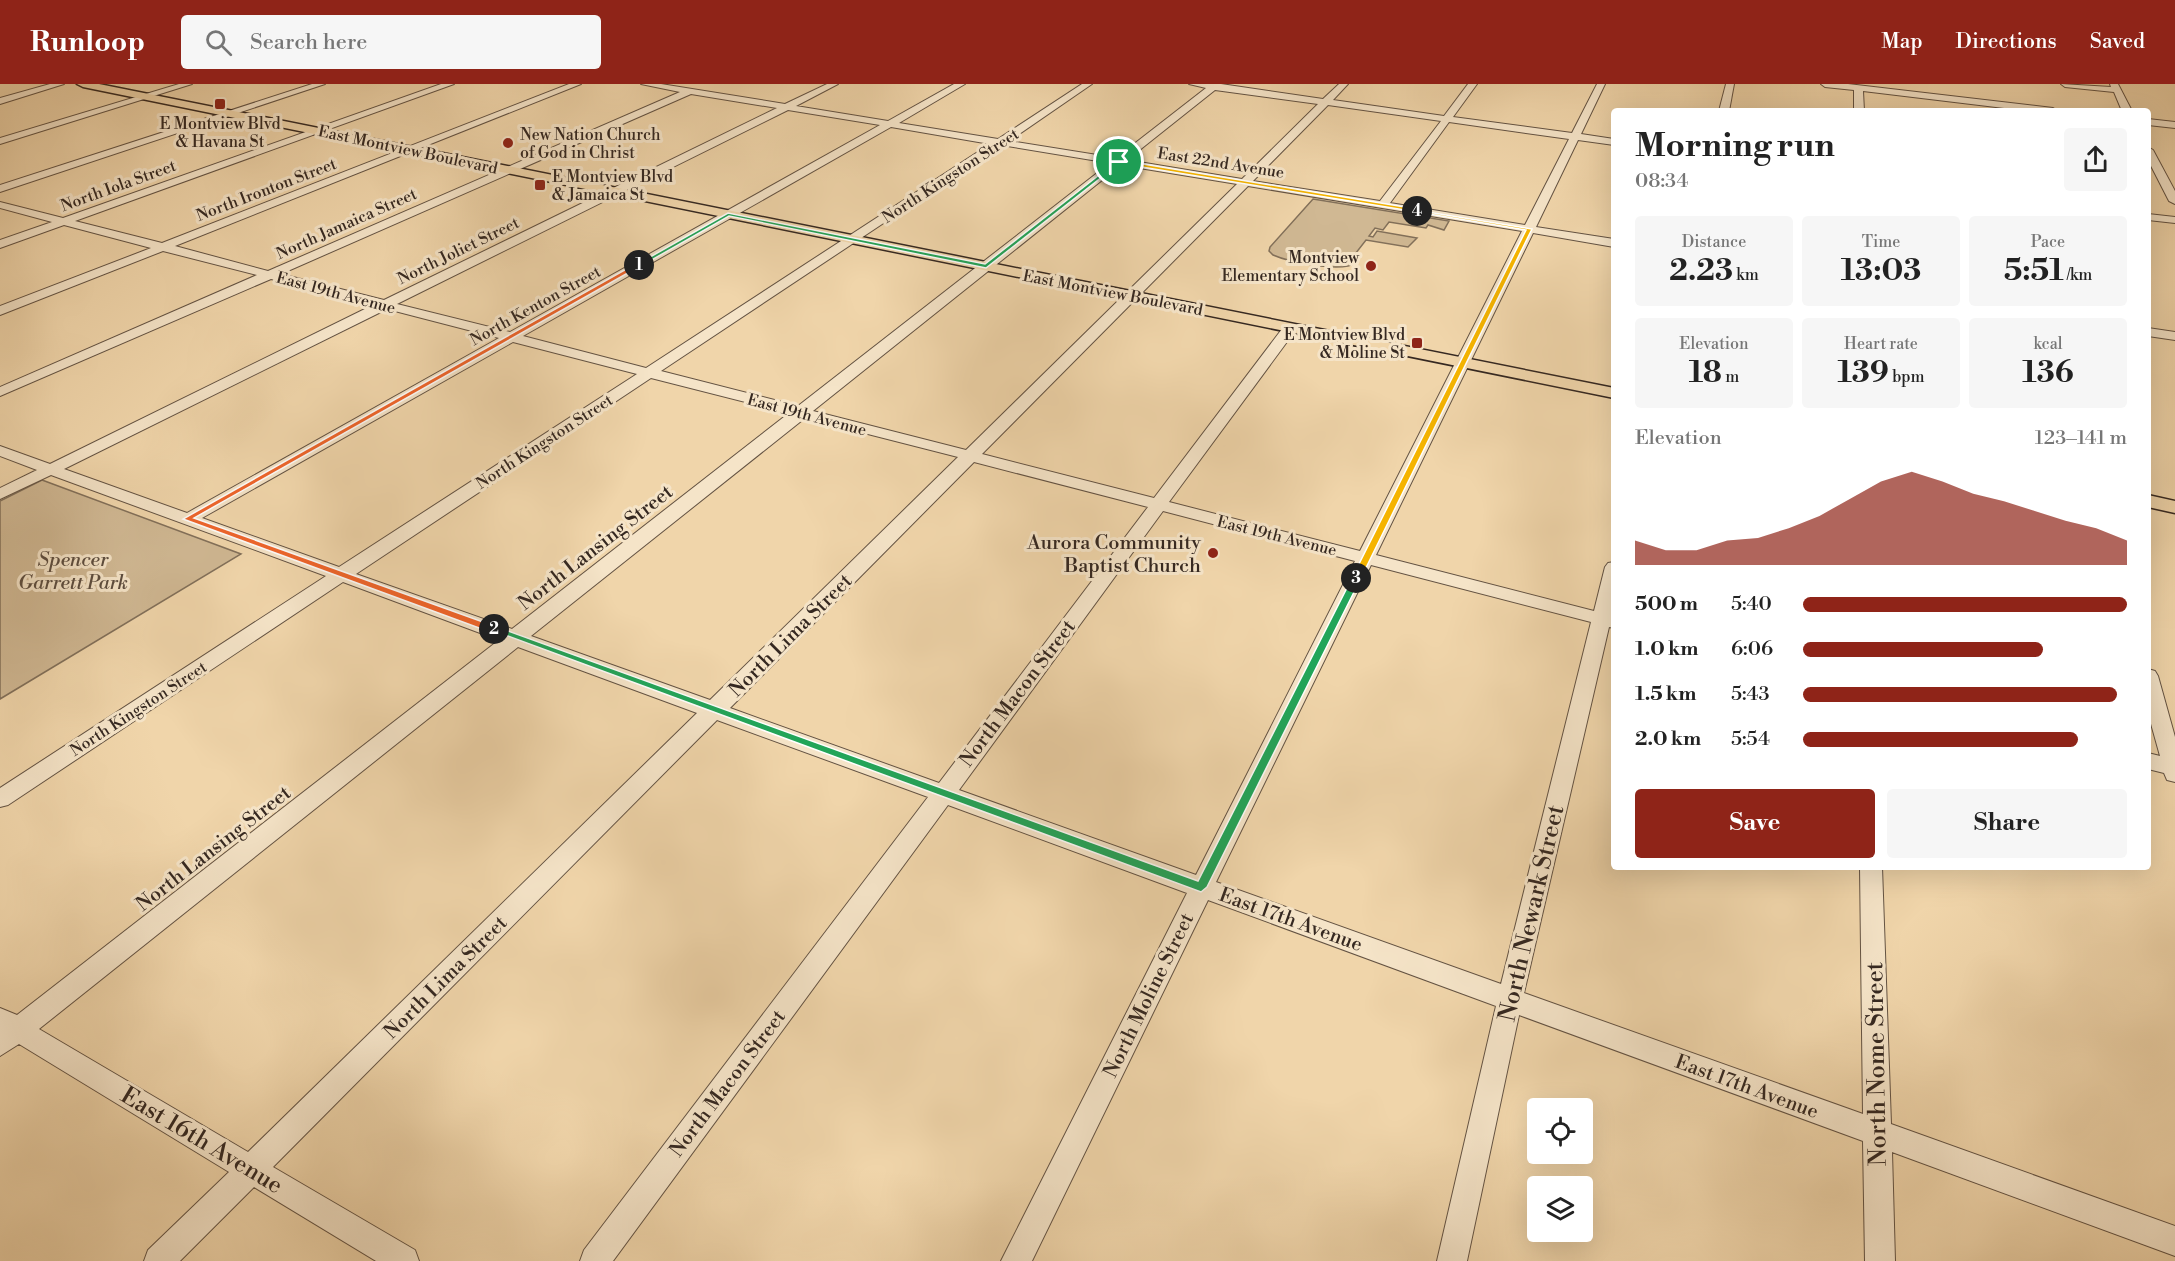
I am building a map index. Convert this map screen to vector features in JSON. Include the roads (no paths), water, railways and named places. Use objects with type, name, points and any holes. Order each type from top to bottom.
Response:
[{"type":"main road","name":"East Montview Boulevard","points":[[83,84],[1611,392]]},
{"type":"main road","points":[[2151,502],[2175,507]]},
{"type":"street","points":[[0,101],[60,84]]},
{"type":"street","points":[[0,141],[188,84]]},
{"type":"street","points":[[0,189],[321,84]]},
{"type":"street","name":"North Iola Street","points":[[0,244],[450,84]]},
{"type":"street","name":"North Ironton Street","points":[[0,311],[577,84]]},
{"type":"street","name":"East 22nd Avenue","points":[[645,84],[1611,243]]},
{"type":"street","name":"North Jamaica Street","points":[[0,392],[706,84]]},
{"type":"street","name":"North Joliet Street","points":[[0,494],[834,84]]},
{"type":"street","name":"North Kenton Street","points":[[188,519],[961,84]]},
{"type":"street","name":"North Kingston Street","points":[[0,799],[1088,84]]},
{"type":"street","points":[[1193,84],[1216,85],[1611,142]]},
{"type":"street","name":"North Lima Street","points":[[159,1261],[1130,296],[1247,183],[1344,84]]},
{"type":"street","points":[[1383,205],[1473,84]]},
{"type":"street","name":"North Moline Street","points":[[1016,1261],[1601,84]]},
{"type":"street","points":[[1725,108],[1730,84]]},
{"type":"street","points":[[1825,84],[2008,108]]},
{"type":"street","points":[[2065,84],[2115,87],[2126,108]]},
{"type":"street","name":"North Lansing Street","points":[[6,1031],[516,638],[1216,85]]},
{"type":"street","points":[[1858,88],[1859,108]]},
{"type":"street","points":[[2151,122],[2175,125]]},
{"type":"street","points":[[2151,156],[2175,201]]},
{"type":"street","name":"East 19th Avenue","points":[[0,205],[1608,621]]},
{"type":"street","points":[[2151,217],[2175,220]]},
{"type":"street","name":"North Macon Street","points":[[595,1261],[1290,328]]},
{"type":"street","points":[[2151,332],[2175,336]]},
{"type":"street","name":"East 17th Avenue","points":[[0,451],[2175,1241]]},
{"type":"street","name":"North Newark Street","points":[[1452,1261],[1510,999],[1608,621],[1611,594]]},
{"type":"street","points":[[2151,687],[2174,770]]},
{"type":"street","points":[[2151,762],[2174,770]]},
{"type":"street","name":"North Nome Street","points":[[1871,870],[1880,1261]]},
{"type":"street","name":"East 16th Avenue","points":[[6,1031],[251,1169],[405,1261]]},
{"type":"place","name":"E Montview Blvd & Havana St","points":[[220,104]]},
{"type":"place","name":"New Nation Church of God in Christ","points":[[508,143]]},
{"type":"place","name":"E Montview Blvd & Jamaica St","points":[[540,185]]},
{"type":"place","name":"Montview Elementary School","points":[[1371,266]]},
{"type":"place","name":"E Montview Blvd & Moline St","points":[[1417,343]]},
{"type":"place","name":"Aurora Community Baptist Church","points":[[1213,553]]},
{"type":"park label","name":"Spencer Garrett Park","points":[[73,570]]}]
